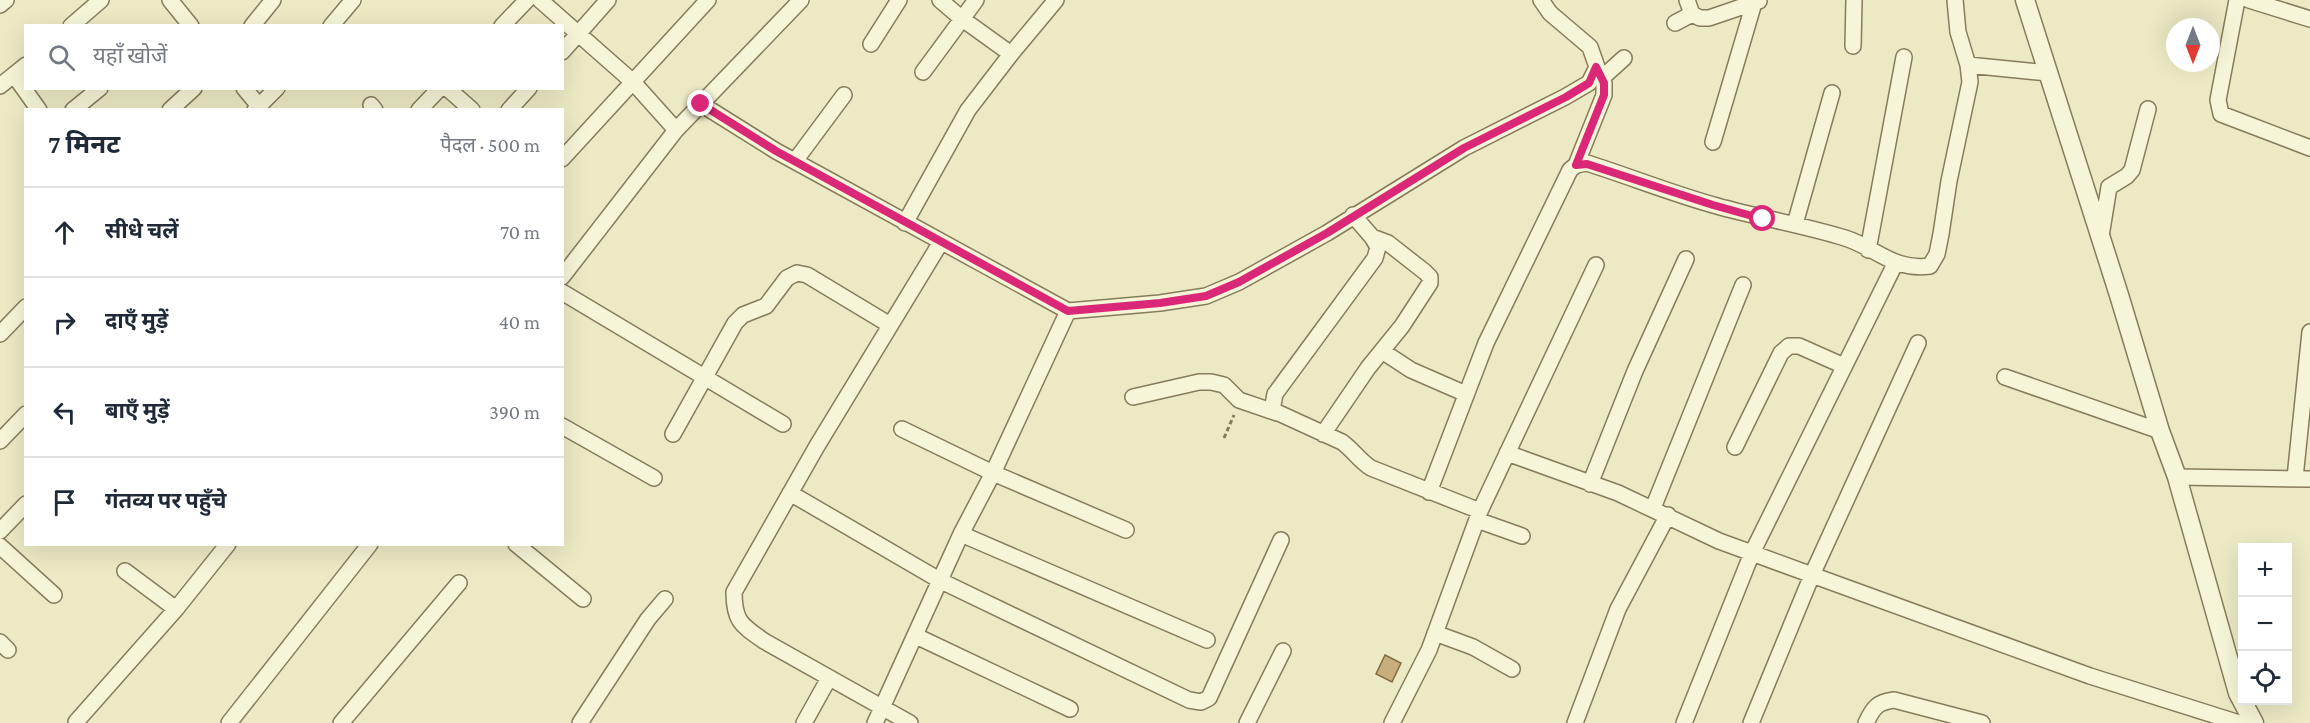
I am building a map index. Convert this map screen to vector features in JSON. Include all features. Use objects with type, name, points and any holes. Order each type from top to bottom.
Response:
[{"type":"street","points":[[0,4],[6,0]]},
{"type":"street","points":[[73,24],[101,0]]},
{"type":"street","points":[[170,0],[187,24]]},
{"type":"street","points":[[254,24],[273,0]]},
{"type":"street","points":[[334,24],[353,0]]},
{"type":"street","points":[[504,24],[527,0]]},
{"type":"street","points":[[540,0],[633,82],[676,130]]},
{"type":"street","points":[[564,50],[608,0]]},
{"type":"street","points":[[564,157],[708,0]]},
{"type":"street","points":[[564,274],[676,130],[801,0]]},
{"type":"street","points":[[871,44],[899,0]]},
{"type":"street","points":[[940,0],[1011,54]]},
{"type":"street","points":[[923,72],[976,0]]},
{"type":"street","points":[[905,223],[957,128],[1011,54],[1056,0]]},
{"type":"street","points":[[1429,492],[1486,343],[1570,170],[1576,165],[1604,95],[1590,47],[1550,12],[1541,0]]},
{"type":"street","points":[[1853,46],[1854,0]]},
{"type":"street","points":[[1576,165],[1587,164],[1713,205],[1763,219],[1795,224],[1849,240],[1895,264],[1915,268],[1930,266],[1937,254],[1949,181],[1970,82],[1968,65],[1958,32],[1955,0]]},
{"type":"street","points":[[2025,0],[2101,236],[2160,431],[2177,477],[2238,693],[2254,723]]},
{"type":"street","points":[[2237,0],[2218,100],[2221,114],[2310,148]]},
{"type":"street","points":[[2249,0],[2278,4],[2310,19]]},
{"type":"street","points":[[1675,23],[1689,7],[1700,18],[1709,18],[1758,1]]},
{"type":"street","points":[[1713,142],[1758,1]]},
{"type":"street","points":[[1868,250],[1904,57]]},
{"type":"street","points":[[701,104],[740,130],[1068,311],[1160,303],[1206,296],[1239,282],[1327,233],[1464,148],[1566,97],[1589,83],[1599,72],[1624,58]]},
{"type":"street","points":[[1968,65],[2048,74]]},
{"type":"street","points":[[0,86],[20,70]]},
{"type":"street","points":[[30,90],[38,108]]},
{"type":"street","points":[[75,108],[98,90]]},
{"type":"street","points":[[172,108],[192,90]]},
{"type":"street","points":[[245,90],[257,108],[275,90]]},
{"type":"street","points":[[421,108],[438,90]]},
{"type":"street","points":[[449,90],[470,108]]},
{"type":"street","points":[[511,108],[527,90]]},
{"type":"street","points":[[1795,224],[1832,93]]},
{"type":"street","points":[[795,161],[844,95]]},
{"type":"street","points":[[2101,236],[2109,187],[2127,176],[2132,170],[2148,109]]},
{"type":"street","points":[[1277,413],[1272,410],[1275,394],[1375,258],[1378,247],[1353,215]]},
{"type":"street","points":[[1323,434],[1402,326],[1431,280],[1425,272],[1388,243],[1372,237]]},
{"type":"street","points":[[910,723],[764,641],[742,625],[734,610],[734,592],[790,493],[940,242]]},
{"type":"street","points":[[1590,484],[1635,371],[1686,259]]},
{"type":"street","points":[[1684,723],[1752,553],[1895,264]]},
{"type":"street","points":[[1392,723],[1429,650],[1478,516],[1596,265]]},
{"type":"street","points":[[673,434],[735,323],[743,315],[766,306],[787,278],[797,273],[807,276],[890,325]]},
{"type":"street","points":[[1653,508],[1743,285]]},
{"type":"street","points":[[564,293],[783,424]]},
{"type":"street","points":[[0,334],[24,309]]},
{"type":"street","points":[[875,723],[961,534],[993,473],[1068,311]]},
{"type":"street","points":[[2177,477],[2302,479],[2310,332]]},
{"type":"street","points":[[1751,723],[1812,575],[1918,343]]},
{"type":"street","points":[[1735,447],[1781,353],[1788,346],[1799,346],[1844,366]]},
{"type":"street","points":[[1382,351],[1411,370],[1466,394]]},
{"type":"street","points":[[2005,377],[2160,431]]},
{"type":"street","points":[[1133,397],[1199,382],[1224,385],[1239,400],[1277,413],[1350,448],[1362,462],[1371,468],[1429,492],[1522,536]]},
{"type":"street","points":[[0,441],[24,416]]},
{"type":"street","points":[[564,427],[654,478]]},
{"type":"street","points":[[902,429],[993,473],[1126,530]]},
{"type":"street","points":[[1507,453],[1653,508],[1719,541],[2090,676],[2239,723]]},
{"type":"street","points":[[790,493],[940,581],[1189,700],[1201,702],[1209,698],[1281,540]]},
{"type":"street","points":[[0,531],[24,506]]},
{"type":"street","points":[[1575,723],[1618,609],[1668,515]]},
{"type":"street","points":[[961,534],[1207,640]]},
{"type":"street","points":[[0,546],[54,595]]},
{"type":"street","points":[[76,722],[176,609],[226,546]]},
{"type":"street","points":[[229,723],[368,546]]},
{"type":"street","points":[[518,546],[583,599]]},
{"type":"street","points":[[124,571],[176,609]]},
{"type":"street","points":[[341,723],[459,584]]},
{"type":"street","points":[[580,723],[648,619],[665,599]]},
{"type":"street","points":[[1435,633],[1473,647],[1512,669]]},
{"type":"street","points":[[916,636],[1070,710]]},
{"type":"street","points":[[1247,723],[1283,651]]},
{"type":"street","points":[[804,723],[829,678]]},
{"type":"street","points":[[1866,723],[1872,709],[1881,701],[1894,700],[1982,723]]},
{"type":"path","points":[[1224,438],[1239,400]]},
{"type":"building","points":[[1385,655],[1401,663],[1392,682],[1376,674]]},
{"type":"route","points":[[701,104],[776,151],[1068,311],[1160,303],[1206,296],[1239,282],[1327,233],[1464,148],[1566,97],[1589,83],[1596,67],[1604,83],[1604,95],[1576,165],[1587,164],[1605,169],[1763,219]]}]
